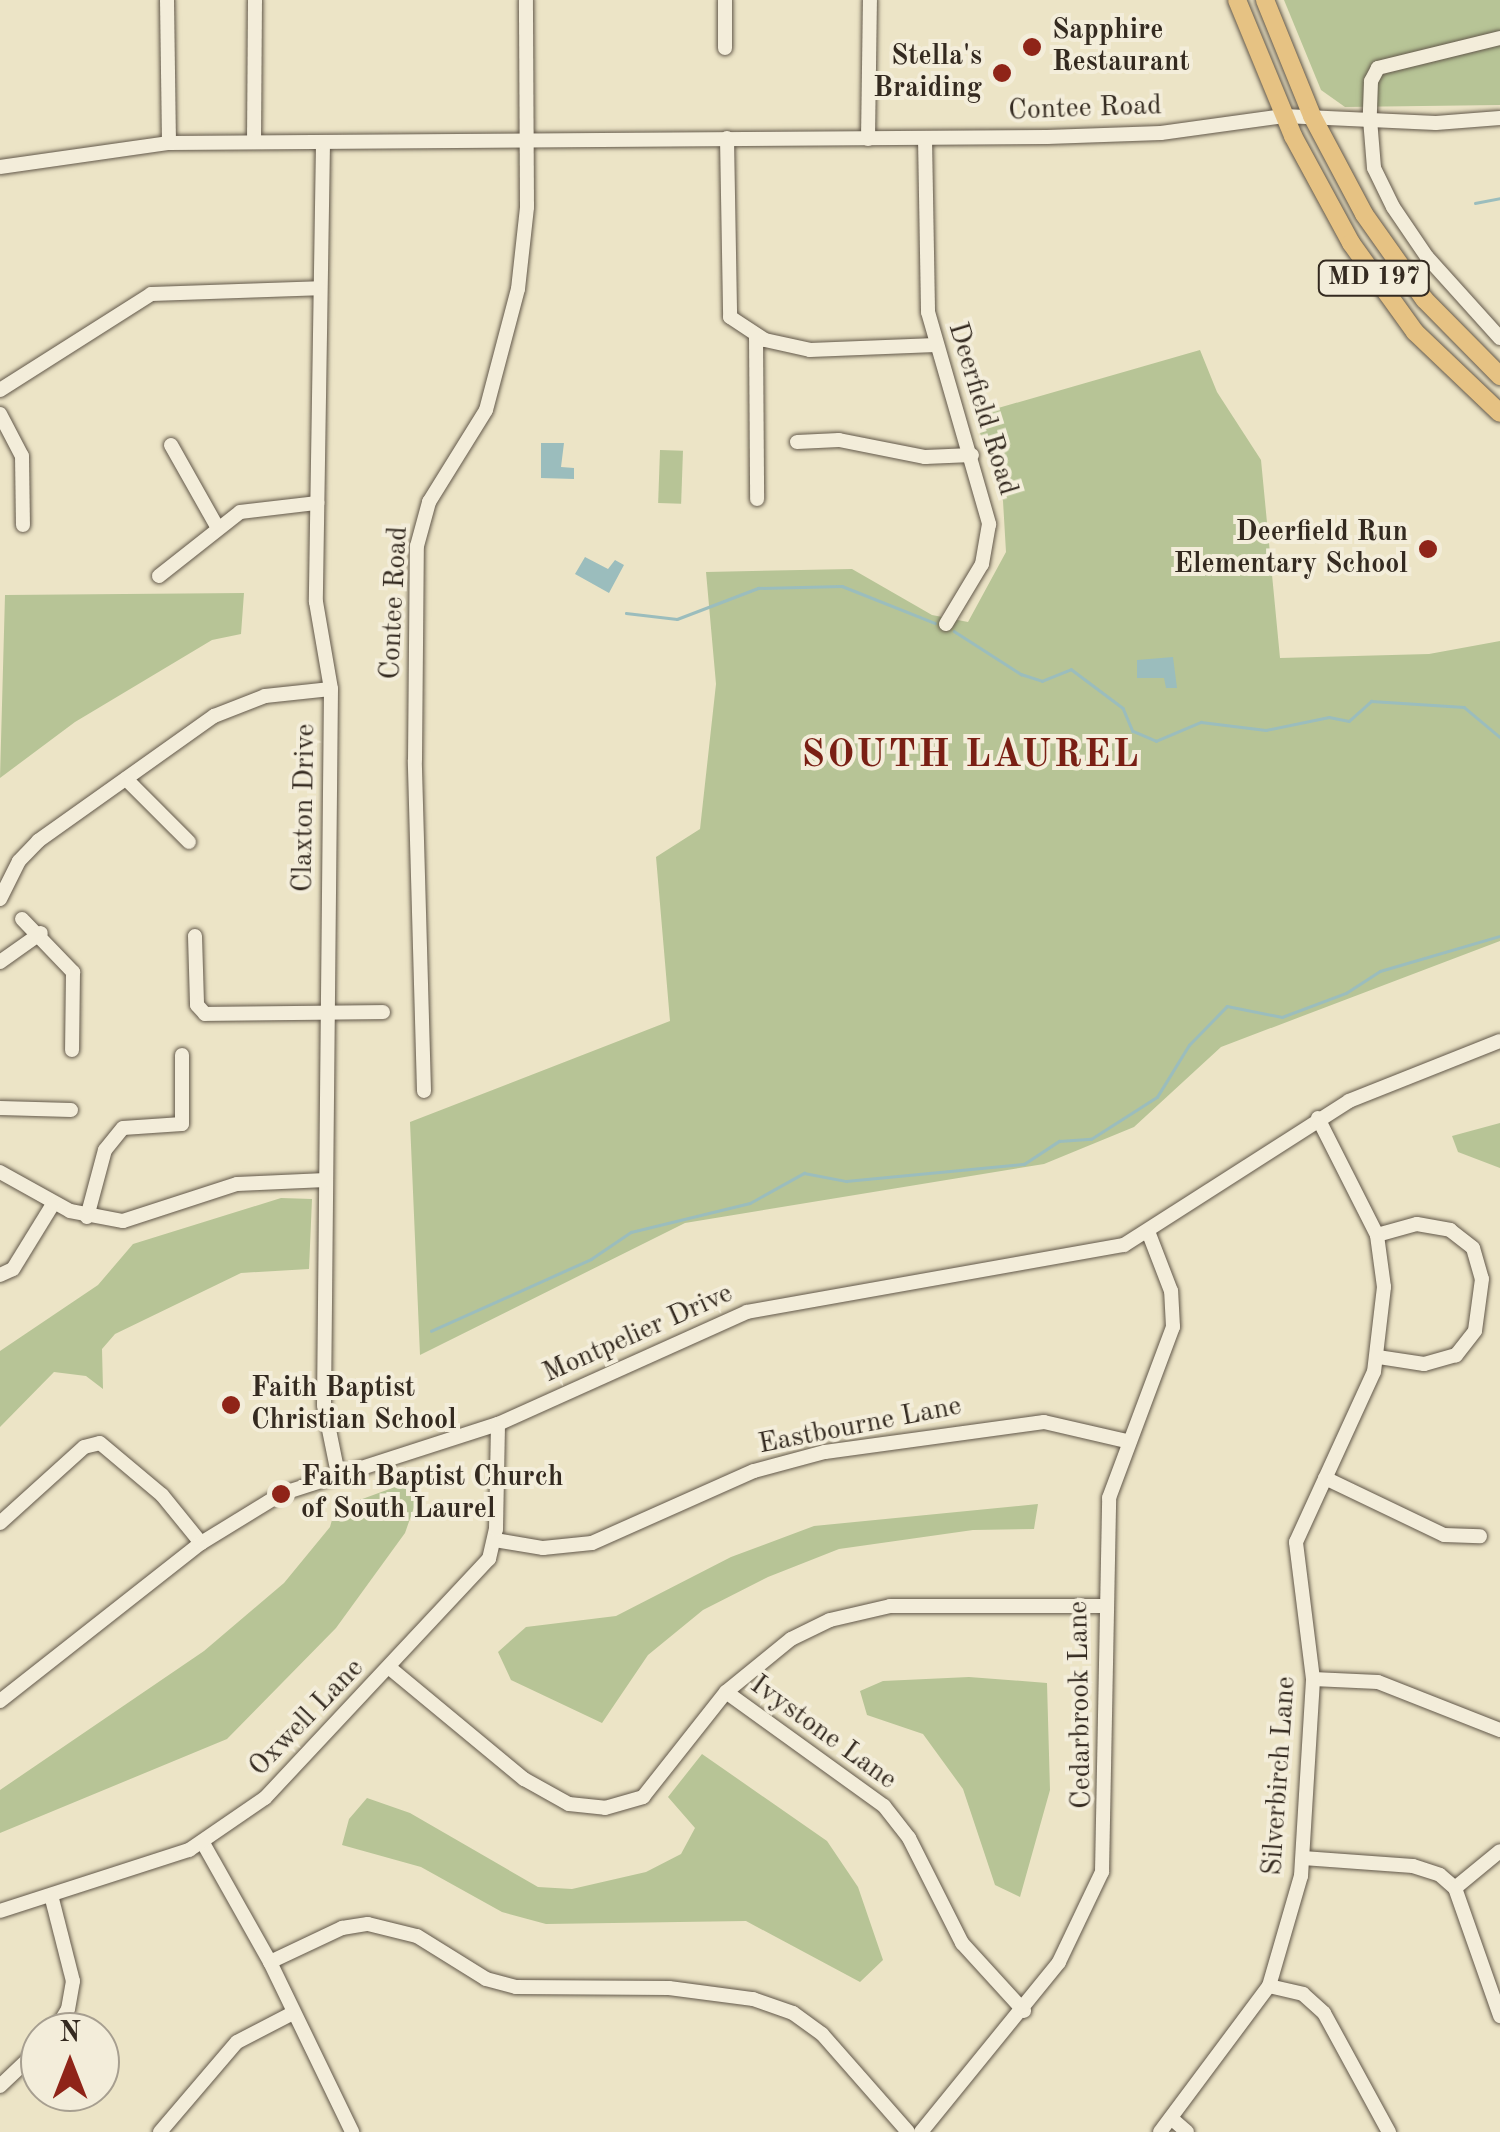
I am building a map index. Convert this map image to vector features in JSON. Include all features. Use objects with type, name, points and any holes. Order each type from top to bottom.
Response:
[{"type":"main road","name":"MD 197","points":[[1237,0],[1284,116],[1376,280],[1429,346],[1500,413]]},
{"type":"main road","name":"MD 197","points":[[1265,0],[1312,116],[1403,272],[1500,376]]},
{"type":"street","points":[[168,0],[169,143]]},
{"type":"street","points":[[254,142],[255,0]]},
{"type":"street","points":[[526,0],[527,140]]},
{"type":"street","points":[[725,48],[726,0]]},
{"type":"street","points":[[868,139],[870,0]]},
{"type":"street","points":[[1500,38],[1374,75],[1370,119],[1374,170],[1394,207],[1427,257],[1500,338]]},
{"type":"street","name":"Contee Road","points":[[0,167],[169,143],[925,138],[1160,133],[1284,116],[1500,118]]},
{"type":"street","points":[[727,138],[726,310],[756,336],[810,350],[936,345]]},
{"type":"street","name":"Deerfield Road","points":[[925,138],[926,297],[936,345],[987,506],[988,546],[946,624]]},
{"type":"street","name":"Contee Road","points":[[424,1091],[415,760],[418,546],[430,502],[491,394],[523,262],[527,140]]},
{"type":"street","name":"Claxton Drive","points":[[322,142],[316,602],[332,689],[324,1405],[338,1474]]},
{"type":"street","points":[[0,390],[151,294],[318,288]]},
{"type":"street","points":[[756,336],[756,499]]},
{"type":"street","points":[[0,414],[22,456],[23,526]]},
{"type":"street","points":[[798,442],[838,440],[924,458],[972,455]]},
{"type":"street","points":[[172,444],[216,526]]},
{"type":"street","points":[[159,576],[216,526],[261,505],[317,503]]},
{"type":"street","points":[[1,893],[26,852],[228,709],[265,696],[332,689]]},
{"type":"street","points":[[126,779],[189,842]]},
{"type":"street","points":[[22,919],[41,933],[73,972],[72,1050]]},
{"type":"street","points":[[0,962],[41,933]]},
{"type":"street","points":[[194,936],[197,1005],[204,1014],[383,1012]]},
{"type":"street","name":"Montpelier Drive","points":[[0,1701],[201,1544],[281,1494],[498,1424],[747,1312],[1065,1260],[1149,1234],[1318,1118],[1500,1041]]},
{"type":"street","points":[[87,1217],[102,1156],[123,1128],[182,1124],[182,1056]]},
{"type":"street","points":[[0,1108],[71,1110]]},
{"type":"street","name":"Silverbirch Lane","points":[[1160,2132],[1269,1986],[1303,1858],[1313,1679],[1295,1554],[1378,1357],[1384,1287],[1377,1235],[1318,1118]]},
{"type":"street","points":[[0,1172],[53,1204],[87,1217],[137,1220],[237,1184],[326,1180]]},
{"type":"street","points":[[0,1276],[13,1269],[53,1204]]},
{"type":"street","points":[[1377,1235],[1416,1224],[1450,1230],[1473,1248],[1482,1279],[1475,1330],[1456,1355],[1424,1364],[1378,1357]]},
{"type":"street","name":"Cedarbrook Lane","points":[[921,2132],[1024,2011],[1082,1924],[1102,1872],[1108,1819],[1109,1498],[1126,1442],[1160,1375],[1173,1327],[1171,1291],[1149,1234]]},
{"type":"street","name":"Eastbourne Lane","points":[[496,1540],[544,1548],[592,1543],[744,1475],[825,1452],[1044,1422],[1126,1442]]},
{"type":"street","points":[[496,1540],[498,1424]]},
{"type":"street","points":[[0,1523],[84,1447],[100,1443],[152,1486],[201,1544]]},
{"type":"street","points":[[1325,1478],[1444,1535],[1480,1536]]},
{"type":"street","name":"Oxwell Lane","points":[[0,1912],[204,1843],[265,1798],[480,1571],[496,1540]]},
{"type":"street","points":[[391,1669],[524,1779],[569,1804],[606,1808],[643,1797],[726,1692],[790,1639],[851,1612],[890,1606],[1106,1606]]},
{"type":"street","points":[[1313,1679],[1378,1682],[1500,1730]]},
{"type":"street","name":"Ivystone Lane","points":[[726,1692],[884,1806],[909,1838],[962,1943],[1024,2011]]},
{"type":"street","points":[[204,1843],[270,1962],[352,2132]]},
{"type":"street","points":[[1455,1888],[1500,1851]]},
{"type":"street","points":[[1303,1858],[1414,1866],[1455,1888],[1500,2016]]},
{"type":"street","points":[[52,1895],[73,1981],[67,2012]]},
{"type":"street","points":[[270,1962],[342,1928],[368,1924],[417,1936],[486,1979],[516,1987],[669,1988],[754,1998],[793,2013],[822,2034],[908,2132]]},
{"type":"street","points":[[1269,1986],[1302,1994],[1324,2013],[1389,2132]]},
{"type":"street","points":[[160,2132],[237,2042],[293,2014]]},
{"type":"street","points":[[0,2086],[20,2067]]},
{"type":"street","points":[[1171,2118],[1187,2132]]},
{"type":"green space","points":[[1284,0],[1500,0],[1500,105],[1345,107],[1321,90]]},
{"type":"green space","points":[[1200,350],[1217,392],[1261,460],[1280,658],[1429,654],[1500,641],[1500,941],[1221,1047],[1134,1127],[1044,1164],[685,1223],[420,1355],[410,1122],[670,1021],[656,857],[700,829],[716,684],[706,572],[852,569],[932,615],[968,622],[1006,552],[1003,501],[974,415]]},
{"type":"green space","points":[[660,450],[683,451],[681,504],[658,503]]},
{"type":"green space","points":[[244,593],[241,634],[212,640],[75,722],[0,778],[5,595]]},
{"type":"green space","points":[[1500,1123],[1500,1168],[1458,1152],[1452,1136]]},
{"type":"green space","points":[[281,1198],[312,1199],[309,1269],[241,1273],[115,1334],[102,1349],[103,1389],[86,1376],[54,1372],[0,1427],[0,1351],[98,1285],[133,1244]]},
{"type":"green space","points":[[425,1476],[405,1533],[336,1628],[227,1739],[0,1833],[0,1790],[204,1651],[284,1583],[330,1527],[335,1509]]},
{"type":"green space","points":[[1038,1504],[1034,1529],[973,1530],[839,1549],[768,1577],[703,1610],[648,1655],[602,1723],[511,1680],[498,1652],[526,1627],[616,1616],[731,1557],[814,1526]]},
{"type":"green space","points":[[969,1677],[1047,1683],[1050,1790],[1020,1897],[995,1885],[963,1789],[923,1734],[867,1715],[860,1691],[883,1681]]},
{"type":"green space","points":[[702,1754],[827,1841],[858,1887],[883,1960],[860,1982],[746,1921],[546,1924],[502,1912],[421,1867],[342,1845],[349,1819],[367,1798],[410,1813],[538,1887],[572,1889],[646,1872],[681,1854],[695,1828],[668,1797]]},
{"type":"water","points":[[541,443],[564,443],[561,467],[574,468],[574,479],[541,478]]},
{"type":"water","points":[[585,557],[608,569],[615,560],[624,565],[609,593],[575,574]]},
{"type":"water","points":[[1173,657],[1177,688],[1166,688],[1164,678],[1137,678],[1137,660]]},
{"type":"waterway","points":[[1475,203],[1500,198]]},
{"type":"waterway","points":[[626,613],[677,619],[758,588],[842,586],[935,623]]},
{"type":"waterway","points":[[954,631],[1021,674],[1042,681],[1071,669],[1123,708],[1133,731],[1156,741],[1201,722],[1266,730],[1329,717],[1349,721],[1371,701],[1464,707],[1500,737]]},
{"type":"waterway","points":[[431,1331],[591,1259],[631,1232],[750,1203],[804,1173],[846,1181],[1024,1164],[1059,1141],[1091,1139],[1157,1097],[1189,1045],[1227,1006],[1282,1017],[1346,993],[1380,971],[1500,936]]},
{"type":"place","name":"Sapphire Restaurant","points":[[1032,47]]},
{"type":"place","name":"Stella's Braiding","points":[[1002,73]]},
{"type":"place","name":"Deerfield Run Elementary School","points":[[1428,549]]},
{"type":"place","name":"Faith Baptist Christian School","points":[[231,1405]]},
{"type":"place","name":"Faith Baptist Church of South Laurel","points":[[281,1494]]},
{"type":"district","name":"SOUTH LAUREL","points":[[971,757]]}]
